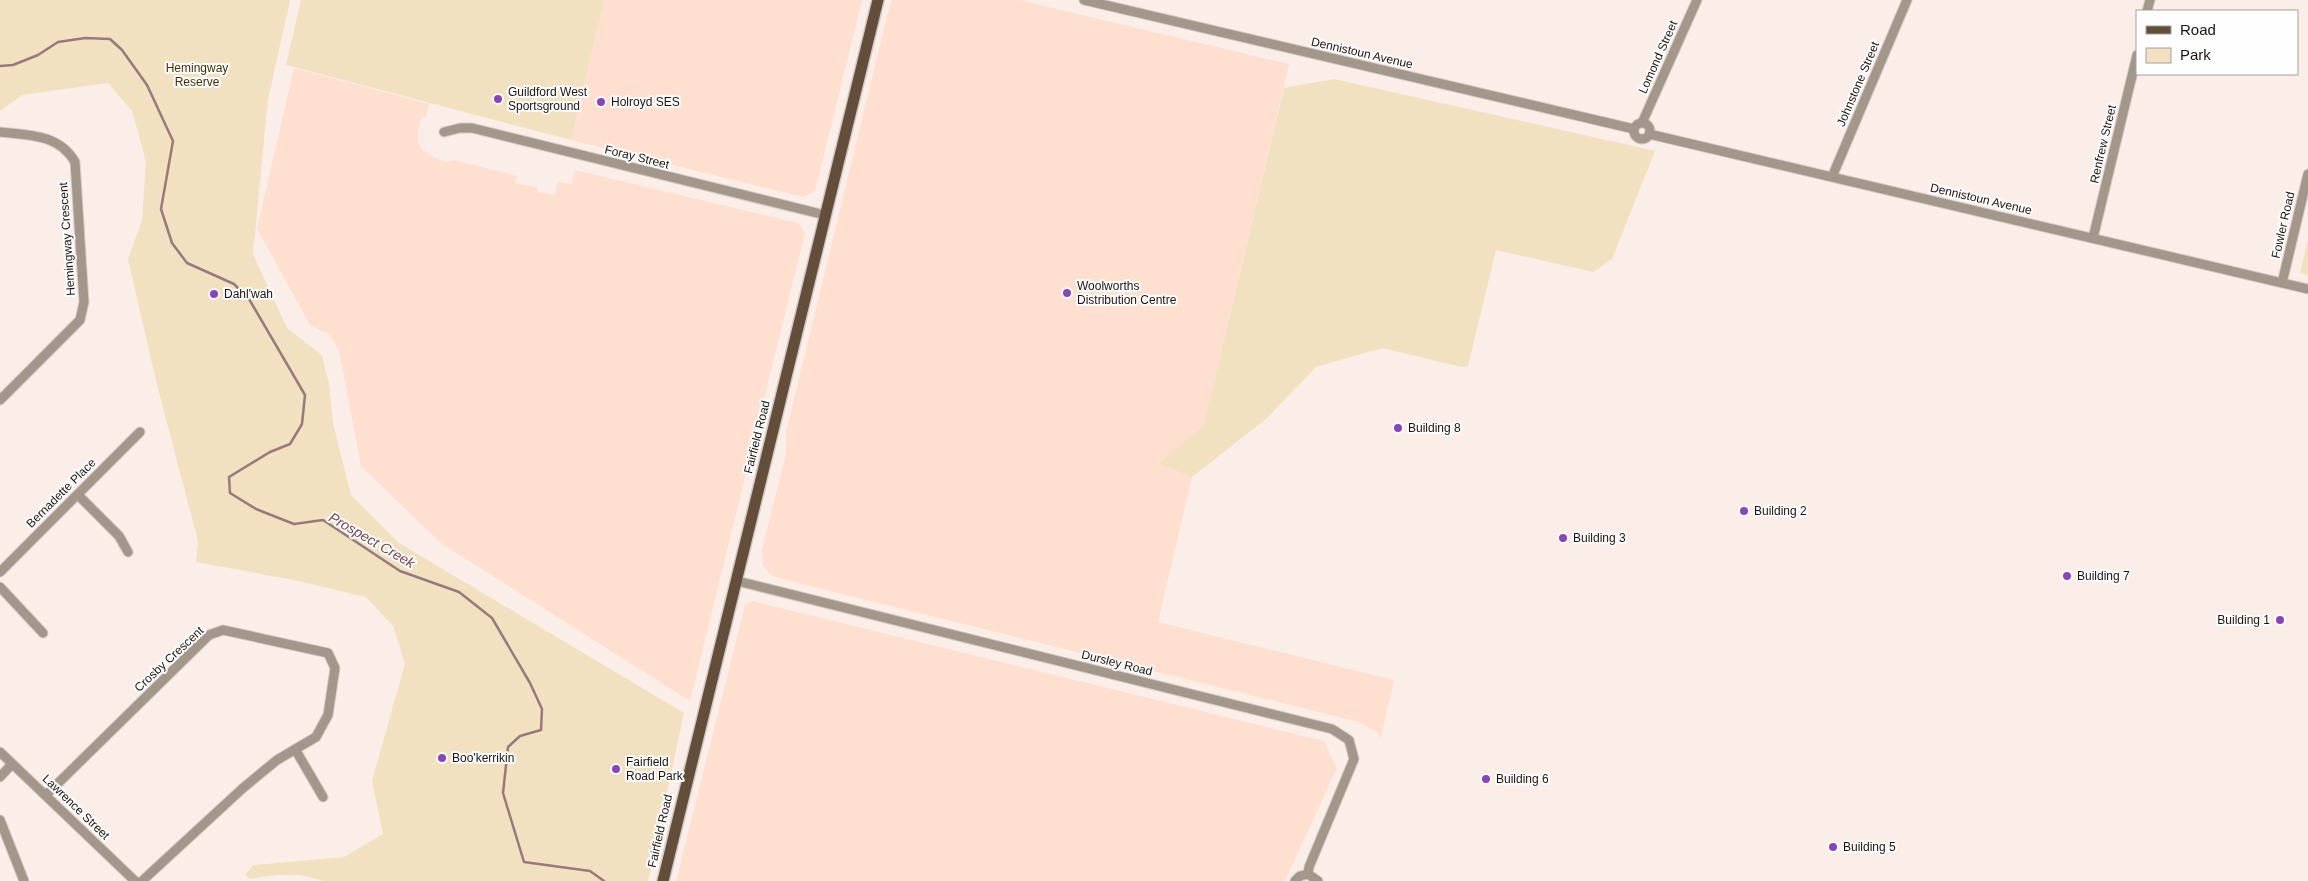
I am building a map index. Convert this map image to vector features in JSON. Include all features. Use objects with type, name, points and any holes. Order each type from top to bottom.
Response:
[{"type":"main road","name":"Fairfield Road","points":[[663,881],[878,0]]},
{"type":"street","name":"Dennistoun Avenue","points":[[1084,0],[1638,126],[1635,134],[1641,139],[1649,134],[2308,289]]},
{"type":"street","name":"Lomond Street","points":[[1638,126],[1696,0]]},
{"type":"street","name":"Johnstone Street","points":[[1832,177],[1908,0]]},
{"type":"street","name":"Renfrew Street","points":[[2093,238],[2136,59]]},
{"type":"street","points":[[1638,126],[1649,127],[1649,134]]},
{"type":"street","name":"Foray Street","points":[[444,132],[460,128],[472,128],[825,215]]},
{"type":"street","name":"Hemingway Crescent","points":[[0,132],[26,134],[55,141],[68,149],[75,162],[84,302],[80,320],[0,400]]},
{"type":"street","name":"Fowler Road","points":[[2282,283],[2308,174]]},
{"type":"street","name":"Bernadette Place","points":[[0,572],[140,432]]},
{"type":"street","points":[[78,495],[118,536],[128,552]]},
{"type":"street","name":"Dursley Road","points":[[736,581],[1332,729],[1349,740],[1354,759],[1309,867],[1308,874]]},
{"type":"street","points":[[0,587],[43,633]]},
{"type":"street","name":"Crosby Crescent","points":[[46,796],[209,635],[223,630],[328,653],[335,668],[328,716],[316,737],[277,760],[243,788],[142,881]]},
{"type":"street","points":[[295,749],[323,797]]},
{"type":"street","name":"Lawrence Street","points":[[0,752],[135,881]]},
{"type":"street","points":[[0,777],[12,764]]},
{"type":"street","points":[[0,820],[24,881]]},
{"type":"street","points":[[1295,881],[1300,876],[1308,874],[1318,881]]},
{"type":"shaded area","points":[[604,0],[862,0],[815,191],[803,197],[571,140]]},
{"type":"shaded area","points":[[891,0],[1019,0],[1289,64],[1158,622],[1394,680],[1380,741],[1379,733],[1359,722],[786,580],[771,575],[763,565],[762,550],[786,453],[786,432]]},
{"type":"shaded area","points":[[294,68],[429,104],[426,117],[421,117],[418,130],[418,143],[422,149],[446,162],[454,160],[517,176],[515,183],[538,188],[538,192],[555,195],[558,182],[572,184],[575,170],[798,223],[805,233],[690,701],[442,544],[361,466],[339,350],[329,334],[310,325],[257,229]]},
{"type":"shaded area","points":[[752,601],[1324,741],[1337,768],[1285,881],[676,881],[745,605]]},
{"type":"green space","name":"Fairfield Road Park","points":[[0,0],[290,0],[268,99],[253,254],[287,328],[322,355],[329,384],[333,423],[351,495],[399,543],[684,713],[648,881],[323,881],[297,875],[279,875],[251,879],[245,875],[253,865],[344,857],[383,834],[372,781],[405,664],[393,626],[366,597],[294,580],[196,562],[198,541],[156,381],[128,259],[142,221],[146,161],[132,111],[108,83],[22,95],[0,111]]},
{"type":"green space","name":"Guildford West Sportsground","points":[[301,0],[604,0],[571,140],[286,65]]},
{"type":"green space","points":[[1334,79],[1655,151],[1612,259],[1593,272],[1496,250],[1468,366],[1462,367],[1382,348],[1316,367],[1266,419],[1192,477],[1159,463],[1204,425],[1284,88]]},
{"type":"green space","points":[[2308,239],[2308,275],[2300,273]]},
{"type":"waterway","name":"Prospect Creek","points":[[0,66],[13,65],[38,55],[58,42],[85,38],[110,39],[122,50],[147,85],[173,141],[161,209],[172,243],[187,263],[234,284],[249,299],[305,395],[302,424],[290,444],[270,452],[229,477],[230,493],[256,509],[294,524],[323,520],[400,571],[459,592],[492,618],[530,683],[542,709],[541,730],[520,736],[508,747],[503,793],[524,862],[590,871],[604,881]]},
{"type":"place","name":"Guildford West Sportsground","points":[[498,99]]},
{"type":"place","name":"Holroyd SES","points":[[601,102]]},
{"type":"place","name":"Woolworths Distribution Centre","points":[[1067,293]]},
{"type":"place","name":"Dahl'wah","points":[[214,294]]},
{"type":"place","name":"Building 8","points":[[1398,428]]},
{"type":"place","name":"Building 2","points":[[1744,511]]},
{"type":"place","name":"Building 3","points":[[1563,538]]},
{"type":"place","name":"Building 7","points":[[2067,576]]},
{"type":"place","name":"Building 1","points":[[2280,620]]},
{"type":"place","name":"Boo'kerrikin","points":[[442,758]]},
{"type":"place","name":"Fairfield Road Park","points":[[616,769]]},
{"type":"place","name":"Building 6","points":[[1486,779]]},
{"type":"place","name":"Building 5","points":[[1833,847]]},
{"type":"park label","name":"Hemingway Reserve","points":[[197,75]]}]
